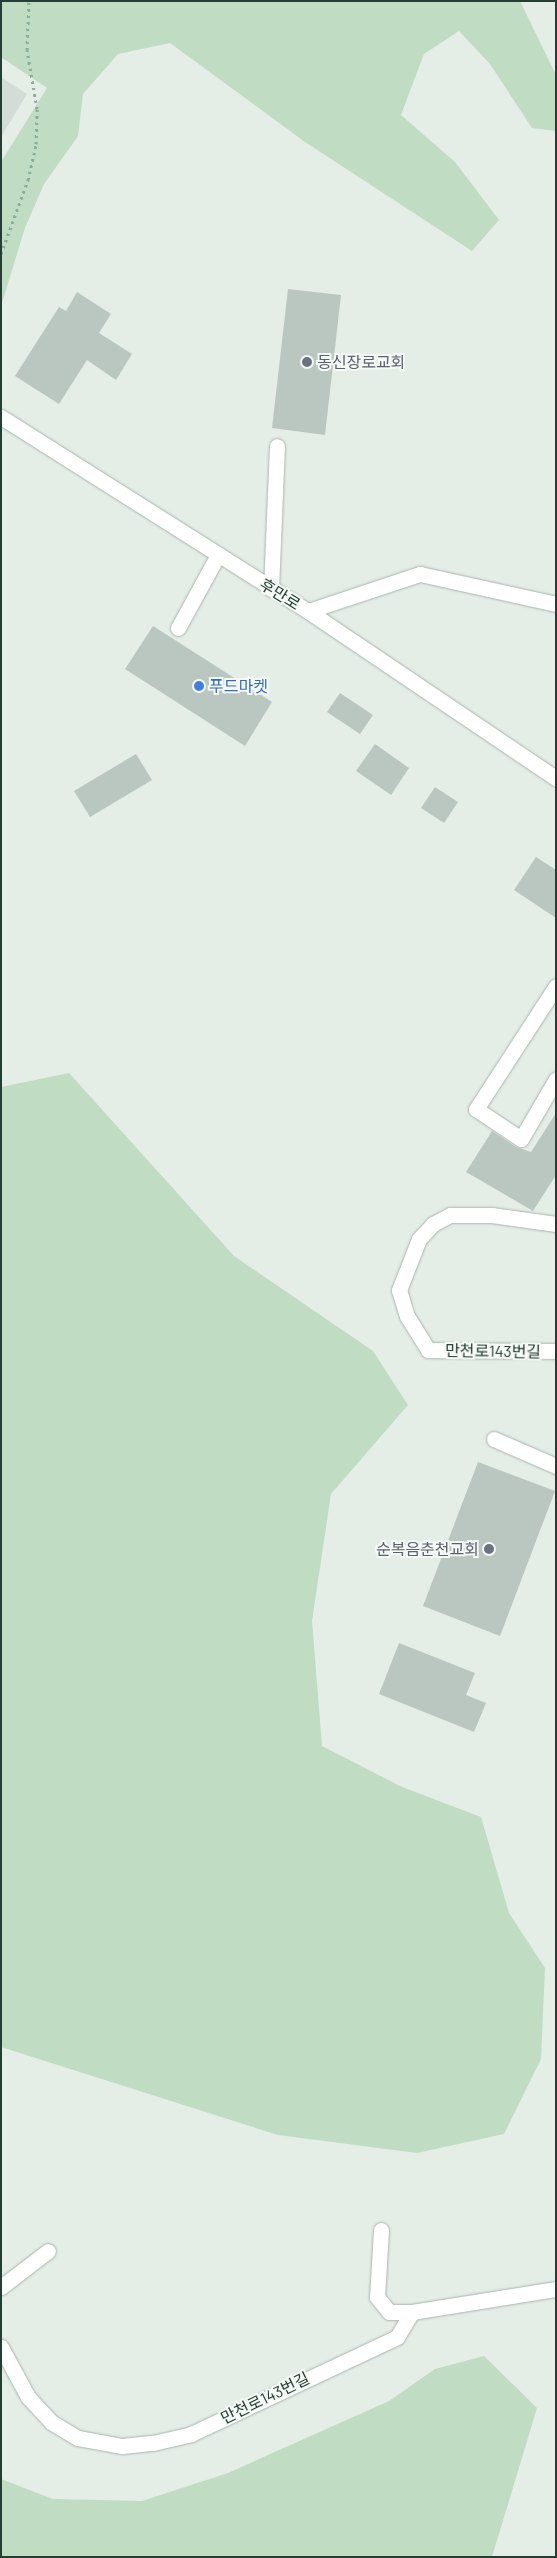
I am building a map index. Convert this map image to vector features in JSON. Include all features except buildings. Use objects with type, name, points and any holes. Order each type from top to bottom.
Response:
[{"type":"street","name":"후만로","points":[[1,417],[308,611],[556,778]]},
{"type":"street","points":[[271,589],[277,446]]},
{"type":"street","points":[[178,628],[218,555]]},
{"type":"street","points":[[308,611],[420,574],[556,604]]},
{"type":"street","points":[[556,986],[476,1109],[521,1139],[556,1079]]},
{"type":"street","name":"만천로143번길","points":[[556,1224],[492,1216],[450,1215],[433,1224],[419,1239],[399,1290],[406,1316],[428,1350],[556,1351]]},
{"type":"street","points":[[494,1439],[556,1466]]},
{"type":"street","points":[[381,2230],[376,2297],[389,2312],[412,2312],[556,2289]]},
{"type":"street","points":[[1,2287],[48,2251]]},
{"type":"street","name":"만천로143번길","points":[[1,2347],[28,2397],[51,2422],[78,2438],[122,2446],[153,2443],[191,2434],[397,2337],[412,2312]]},
{"type":"path","points":[[1,254],[28,180],[36,144],[37,109],[27,50],[28,1]]},
{"type":"shaded area","points":[[1,77],[27,94],[1,137]]},
{"type":"green space","points":[[1,1],[520,1],[556,75],[556,131],[532,128],[490,64],[459,31],[424,54],[401,115],[455,162],[499,220],[472,251],[305,142],[170,43],[118,54],[83,94],[78,136],[44,184],[25,228],[1,306],[1,162],[47,88],[1,57]]},
{"type":"green space","points":[[69,1073],[234,1256],[373,1351],[408,1405],[331,1494],[312,1621],[322,1746],[402,1787],[481,1817],[509,1913],[545,1968],[541,2059],[504,2134],[417,2153],[278,2135],[1,2047],[1,1087]]},
{"type":"green space","points":[[484,2356],[537,2408],[492,2557],[1,2557],[1,2479],[53,2499],[142,2501],[228,2473],[389,2401],[435,2369]]},
{"type":"place","name":"동신장로교회","points":[[307,362]]},
{"type":"place","name":"푸드마켓","points":[[199,686]]},
{"type":"place","name":"순복음춘천교회","points":[[489,1549]]}]
